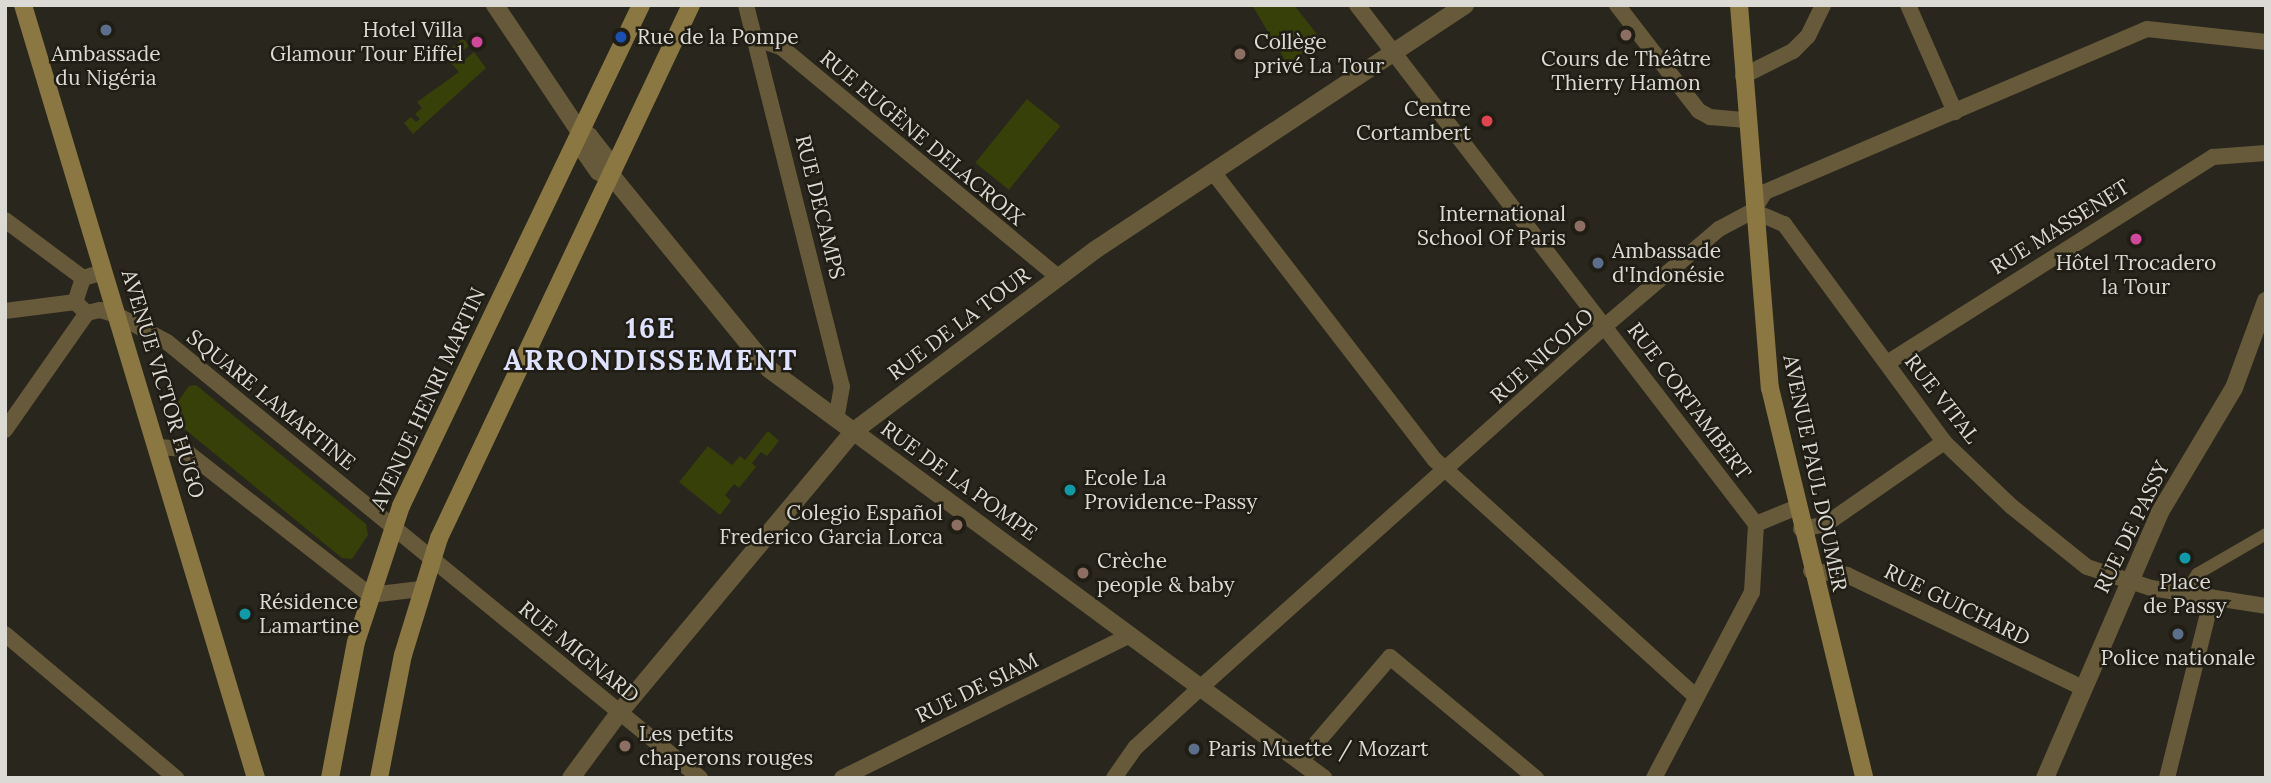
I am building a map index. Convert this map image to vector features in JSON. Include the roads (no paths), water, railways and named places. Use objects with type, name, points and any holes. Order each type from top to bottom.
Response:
[{"type":"main road","name":"AVENUE VICTOR HUGO","points":[[23,5],[256,778]]},
{"type":"main road","name":"AVENUE HENRI MARTIN","points":[[330,778],[340,715],[370,595],[417,469],[641,5]]},
{"type":"main road","points":[[379,778],[393,701],[421,589],[453,503],[691,5]]},
{"type":"main road","name":"AVENUE PAUL DOUMER","points":[[1739,5],[1753,211],[1770,388],[1795,508],[1864,778]]},
{"type":"street","name":"RUE DE LA POMPE","points":[[495,5],[580,132],[582,148],[599,173],[611,175],[769,369],[1324,778]]},
{"type":"street","name":"RUE DECAMPS","points":[[746,5],[842,386],[836,419]]},
{"type":"street","name":"RUE CORTAMBERT","points":[[1357,5],[1396,52],[1756,524]]},
{"type":"street","name":"RUE DE LA TOUR","points":[[571,778],[619,713],[854,431],[1058,277],[1465,5]]},
{"type":"street","points":[[1617,5],[1699,111],[1710,117],[1746,120]]},
{"type":"street","points":[[1743,76],[1793,51],[1808,36],[1824,5]]},
{"type":"street","points":[[1909,5],[1955,112]]},
{"type":"street","name":"RUE NICOLO","points":[[1114,778],[1136,747],[1200,688],[1446,472],[1605,327],[1719,229],[1753,211],[1765,192],[2147,29],[2266,42]]},
{"type":"street","name":"RUE EUGÈNE DELACROIX","points":[[756,39],[781,47],[1058,277]]},
{"type":"street","name":"RUE MASSENET","points":[[1886,363],[2213,157],[2266,153]]},
{"type":"street","points":[[1213,172],[1446,472],[1696,697]]},
{"type":"street","name":"RUE VITAL","points":[[1753,211],[1784,224],[1944,443],[2011,506],[2087,567],[2129,582]]},
{"type":"street","points":[[5,220],[83,278]]},
{"type":"street","points":[[83,278],[104,272]]},
{"type":"street","points":[[75,302],[83,278]]},
{"type":"street","name":"RUE DE PASSY","points":[[2045,778],[2160,512],[2234,388],[2266,301]]},
{"type":"street","points":[[5,310],[75,302],[87,313]]},
{"type":"street","points":[[5,429],[87,313],[100,310],[117,315]]},
{"type":"street","name":"SQUARE LAMARTINE","points":[[117,315],[167,342],[431,559]]},
{"type":"street","points":[[1801,529],[1826,524],[1944,443]]},
{"type":"street","points":[[157,447],[183,449],[370,595],[421,589]]},
{"type":"street","points":[[1654,778],[1756,580],[1756,524],[1795,508]]},
{"type":"street","points":[[2185,592],[2197,574],[2266,534]]},
{"type":"street","name":"RUE MIGNARD","points":[[431,559],[700,778]]},
{"type":"street","name":"RUE GUICHARD","points":[[1811,571],[1846,575],[2082,688]]},
{"type":"street","points":[[2129,582],[2266,606]]},
{"type":"street","points":[[2167,778],[2212,598]]},
{"type":"street","points":[[5,634],[176,778]]},
{"type":"street","name":"RUE DE SIAM","points":[[842,778],[1130,635]]},
{"type":"street","points":[[1301,761],[1390,657],[1536,778]]},
{"type":"place","name":"Ambassade du Nigéria","points":[[106,30]]},
{"type":"place","name":"Cours de Théâtre Thierry Hamon","points":[[1626,35]]},
{"type":"place","name":"Rue de la Pompe","points":[[621,37]]},
{"type":"place","name":"Hotel Villa Glamour Tour Eiffel","points":[[477,42]]},
{"type":"place","name":"Collège privé La Tour","points":[[1240,54]]},
{"type":"place","name":"Centre Cortambert","points":[[1487,121]]},
{"type":"place","name":"International School Of Paris","points":[[1580,226]]},
{"type":"place","name":"Hôtel Trocadero la Tour","points":[[2136,239]]},
{"type":"place","name":"Ambassade d'Indonésie","points":[[1598,263]]},
{"type":"place","name":"Ecole La Providence-Passy","points":[[1070,490]]},
{"type":"place","name":"Colegio Español Frederico Garcia Lorca","points":[[957,525]]},
{"type":"place","name":"Place de Passy","points":[[2185,558]]},
{"type":"place","name":"Crèche people & baby","points":[[1083,573]]},
{"type":"place","name":"Résidence Lamartine","points":[[245,614]]},
{"type":"place","name":"Police nationale","points":[[2178,634]]},
{"type":"place","name":"Les petits chaperons rouges","points":[[625,746]]},
{"type":"place","name":"Paris Muette / Mozart","points":[[1194,749]]},
{"type":"district","name":"16E ARRONDISSEMENT","points":[[651,344]]}]
